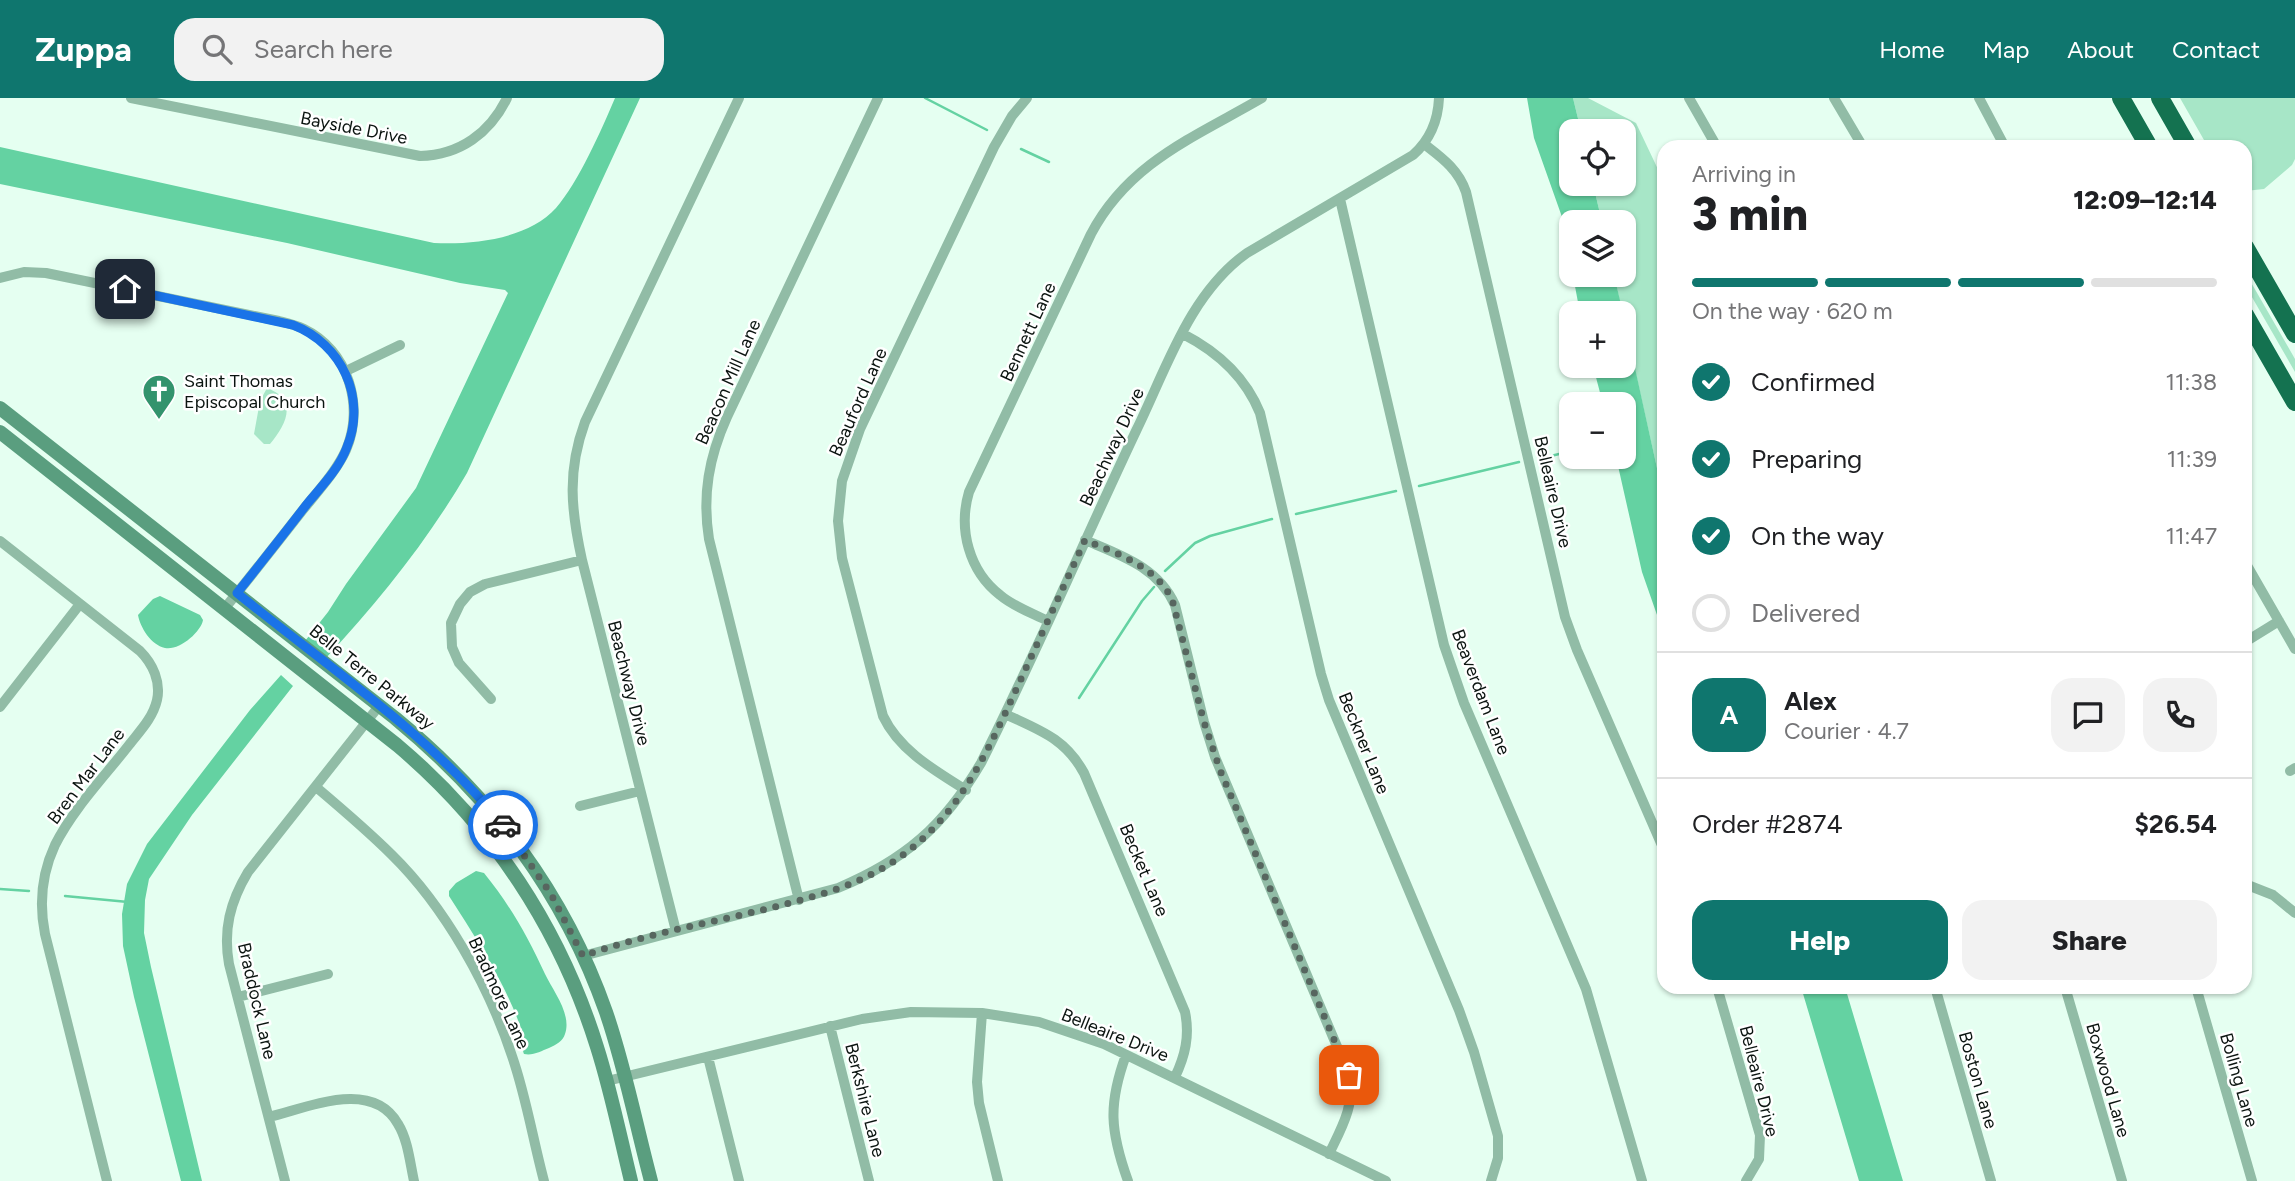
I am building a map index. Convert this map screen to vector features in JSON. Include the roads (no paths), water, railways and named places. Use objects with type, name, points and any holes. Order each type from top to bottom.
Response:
[{"type":"highway","points":[[2121,98],[2145,140]]},
{"type":"highway","points":[[2160,98],[2184,140]]},
{"type":"highway","points":[[2252,259],[2295,334]]},
{"type":"highway","points":[[2252,327],[2295,402]]},
{"type":"main road","name":"Belle Terre Parkway","points":[[0,408],[379,706],[444,761],[503,825],[547,887],[583,956],[606,1012],[651,1181]]},
{"type":"main road","name":"Belle Terre Parkway","points":[[0,432],[414,759],[463,807],[523,886],[553,939],[575,986],[597,1045],[631,1181]]},
{"type":"main road","points":[[38,461],[50,446]]},
{"type":"street","name":"Bayside Drive","points":[[131,98],[409,156],[443,153],[472,140],[494,121],[507,98]]},
{"type":"street","name":"Beachway Drive","points":[[676,931],[582,560],[572,506],[574,465],[582,431],[739,98]]},
{"type":"street","name":"Beacon Mill Lane","points":[[799,900],[711,550],[706,520],[707,479],[713,452],[727,416],[878,98]]},
{"type":"street","name":"Beauford Lane","points":[[966,790],[904,747],[883,716],[842,558],[839,505],[844,473],[860,429],[994,147],[1012,116],[1027,98]]},
{"type":"street","name":"Bennett Lane","points":[[1048,621],[1000,595],[981,575],[971,556],[965,530],[966,506],[970,492],[1091,234],[1113,199],[1149,164],[1262,98]]},
{"type":"street","name":"Beachway Drive","points":[[583,956],[838,888],[872,874],[900,856],[936,826],[966,790],[1005,713],[1201,300],[1230,266],[1258,246],[1407,160],[1424,144],[1434,125],[1439,98]]},
{"type":"street","points":[[1689,98],[1713,140]]},
{"type":"street","points":[[1834,98],[1859,140]]},
{"type":"street","points":[[1979,98],[2001,140]]},
{"type":"street","name":"Belleaire Drive","points":[[1424,144],[1456,171],[1466,192],[1565,617],[1657,834]]},
{"type":"street","name":"Beaverdam Lane","points":[[1340,199],[1444,645],[1464,703],[1586,989],[1643,1181]]},
{"type":"street","points":[[0,278],[24,272],[46,273],[279,321],[314,336],[330,349],[346,371],[353,407],[347,449],[329,477],[225,608]]},
{"type":"street","name":"Beckner Lane","points":[[1183,334],[1209,348],[1230,367],[1249,391],[1260,413],[1329,700],[1459,1010],[1481,1075],[1499,1143],[1498,1158],[1491,1181]]},
{"type":"street","points":[[346,371],[400,345]]},
{"type":"street","points":[[1085,540],[1144,567],[1166,588],[1175,605],[1204,722],[1220,770],[1349,1075],[1352,1094],[1349,1109],[1329,1154]]},
{"type":"street","name":"Bren Mar Lane","points":[[0,541],[144,655],[154,671],[158,690],[155,708],[147,722],[63,832],[50,858],[42,892],[45,934],[107,1181]]},
{"type":"street","points":[[491,699],[459,663],[452,647],[451,623],[460,604],[470,592],[485,584],[582,560]]},
{"type":"street","points":[[2252,574],[2295,649]]},
{"type":"street","points":[[0,707],[80,604]]},
{"type":"street","points":[[2252,638],[2279,621]]},
{"type":"street","name":"Braddock Lane","points":[[285,1181],[238,997],[227,944],[227,926],[233,900],[248,872],[379,706]]},
{"type":"street","name":"Becket Lane","points":[[1005,713],[1057,740],[1072,755],[1084,773],[1185,1012],[1188,1030],[1186,1046],[1175,1077]]},
{"type":"street","name":"Bradmore Lane","points":[[316,787],[394,856],[433,903],[456,937],[477,976],[512,1056],[544,1181]]},
{"type":"street","points":[[580,806],[640,791]]},
{"type":"street","points":[[2252,887],[2273,895],[2295,913]]},
{"type":"street","points":[[238,997],[328,974]]},
{"type":"street","name":"Belleaire Drive","points":[[1719,994],[1760,1135],[1759,1160],[1746,1181]]},
{"type":"street","name":"Boston Lane","points":[[1937,994],[1991,1181]]},
{"type":"street","name":"Boxwood Lane","points":[[2067,994],[2122,1181]]},
{"type":"street","name":"Bolling Lane","points":[[2198,994],[2252,1181]]},
{"type":"street","name":"Belleaire Drive","points":[[607,1081],[862,1019],[911,1012],[1010,1016],[1060,1028],[1126,1055],[1386,1181]]},
{"type":"street","points":[[982,1013],[977,1082],[979,1103],[998,1181]]},
{"type":"street","name":"Berkshire Lane","points":[[830,1026],[869,1181]]},
{"type":"street","points":[[1126,1055],[1114,1089],[1113,1103],[1115,1131],[1128,1181]]},
{"type":"street","points":[[708,1057],[739,1181]]},
{"type":"street","points":[[269,1118],[348,1099],[371,1101],[387,1110],[398,1122],[414,1181]]},
{"type":"waterway","points":[[925,98],[987,130]]},
{"type":"waterway","points":[[1021,149],[1049,162]]},
{"type":"waterway","points":[[1542,458],[1559,454]]},
{"type":"waterway","points":[[1419,486],[1519,462]]},
{"type":"waterway","points":[[1296,514],[1396,491]]},
{"type":"waterway","points":[[1165,571],[1195,543],[1210,536],[1272,519]]},
{"type":"waterway","points":[[1079,698],[1142,601],[1154,587]]},
{"type":"waterway","points":[[0,889],[29,891]]},
{"type":"waterway","points":[[65,896],[128,902]]},
{"type":"place","name":"Saint Thomas Episcopal Church","points":[[159,421]]}]
